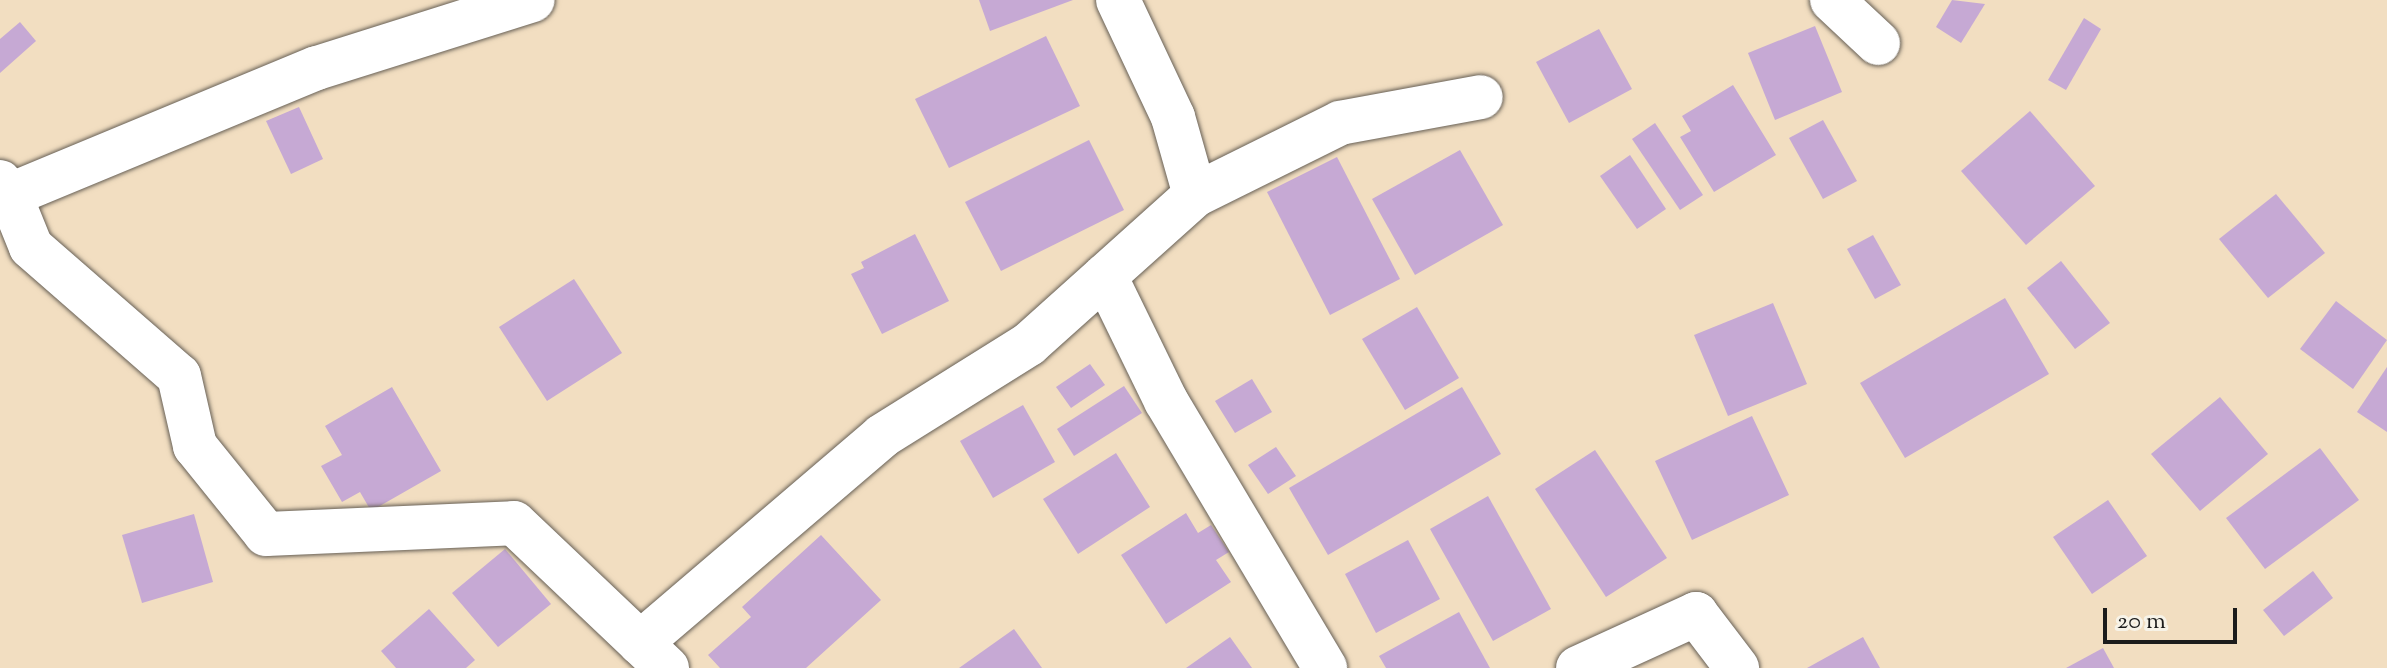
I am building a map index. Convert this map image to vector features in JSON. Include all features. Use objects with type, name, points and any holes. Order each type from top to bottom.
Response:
[{"type":"street","points":[[533,0],[317,68],[5,189],[31,247],[179,376],[195,446],[266,534],[514,523],[653,656],[882,436],[1029,344],[1195,195],[1340,123],[1481,97]]},
{"type":"street","points":[[1118,0],[1173,117],[1195,195]]},
{"type":"street","points":[[1832,0],[1878,43]]},
{"type":"street","points":[[1105,276],[1166,401],[1325,668]]},
{"type":"street","points":[[1578,668],[1696,614],[1737,668]]},
{"type":"building","points":[[979,0],[1073,0],[990,31]]},
{"type":"building","points":[[1952,0],[1985,4],[1961,43],[1936,27]]},
{"type":"building","points":[[2084,18],[2101,29],[2066,90],[2048,80]]},
{"type":"building","points":[[20,22],[36,41],[0,73],[0,39]]},
{"type":"building","points":[[1815,26],[1842,92],[1775,120],[1748,53]]},
{"type":"building","points":[[1599,29],[1632,89],[1569,123],[1536,62]]},
{"type":"building","points":[[1046,36],[1080,106],[949,168],[915,99]]},
{"type":"building","points":[[1733,85],[1776,155],[1714,192],[1680,137],[1691,131],[1682,116]]},
{"type":"building","points":[[299,107],[323,159],[291,174],[266,121]]},
{"type":"building","points":[[2030,111],[2095,186],[2026,245],[1961,171]]},
{"type":"building","points":[[1823,120],[1857,181],[1823,199],[1789,138]]},
{"type":"building","points":[[1655,123],[1703,195],[1680,210],[1632,139]]},
{"type":"building","points":[[1089,140],[1124,210],[1001,271],[965,202]]},
{"type":"building","points":[[1460,150],[1503,225],[1415,275],[1372,199]]},
{"type":"building","points":[[1630,155],[1666,209],[1637,229],[1600,176]]},
{"type":"building","points":[[1337,157],[1400,279],[1330,315],[1267,192]]},
{"type":"building","points":[[2276,194],[2325,253],[2268,298],[2219,239]]},
{"type":"building","points":[[915,234],[949,301],[882,334],[851,274],[864,268],[861,262]]},
{"type":"building","points":[[1873,235],[1901,285],[1875,299],[1847,249]]},
{"type":"building","points":[[2061,261],[2110,323],[2075,349],[2027,288]]},
{"type":"building","points":[[574,279],[622,353],[547,401],[499,327]]},
{"type":"building","points":[[2005,298],[2049,374],[1905,458],[1860,383]]},
{"type":"building","points":[[2336,301],[2387,340],[2353,389],[2300,349]]},
{"type":"building","points":[[1773,303],[1807,384],[1728,416],[1694,335]]},
{"type":"building","points":[[1417,307],[1459,378],[1405,410],[1362,339]]},
{"type":"building","points":[[1090,364],[1105,385],[1071,408],[1056,387]]},
{"type":"building","points":[[2387,367],[2387,432],[2357,412]]},
{"type":"building","points":[[1252,379],[1272,412],[1235,433],[1215,401]]},
{"type":"building","points":[[1124,386],[1142,413],[1074,456],[1057,429]]},
{"type":"building","points":[[392,387],[441,471],[371,511],[360,492],[342,502],[321,466],[342,455],[325,426]]},
{"type":"building","points":[[1462,387],[1501,454],[1328,555],[1289,488]]},
{"type":"building","points":[[2220,397],[2268,454],[2200,511],[2151,454]]},
{"type":"building","points":[[1023,405],[1055,462],[993,498],[960,441]]},
{"type":"building","points":[[1752,416],[1789,495],[1692,540],[1655,461]]},
{"type":"building","points":[[1276,447],[1296,476],[1268,494],[1248,465]]},
{"type":"building","points":[[2320,448],[2359,500],[2265,569],[2226,518]]},
{"type":"building","points":[[1595,450],[1667,558],[1606,597],[1535,489]]},
{"type":"building","points":[[1116,453],[1150,507],[1078,554],[1043,499]]},
{"type":"building","points":[[1488,496],[1551,609],[1493,641],[1430,529]]},
{"type":"building","points":[[2108,500],[2147,556],[2092,594],[2053,537]]},
{"type":"building","points":[[1186,513],[1198,533],[1211,525],[1229,552],[1216,560],[1231,582],[1166,624],[1121,555]]},
{"type":"building","points":[[194,514],[213,582],[142,603],[122,535]]},
{"type":"building","points":[[821,535],[881,600],[806,668],[720,668],[708,655],[751,617],[742,607]]},
{"type":"building","points":[[1408,540],[1440,599],[1376,633],[1345,574]]},
{"type":"building","points":[[505,549],[551,604],[498,647],[452,593]]},
{"type":"building","points":[[2313,571],[2333,598],[2284,636],[2263,610]]},
{"type":"building","points":[[429,609],[475,660],[466,668],[396,668],[381,651]]},
{"type":"building","points":[[1459,612],[1490,668],[1386,668],[1379,656]]},
{"type":"building","points":[[1014,629],[1042,668],[959,668]]},
{"type":"building","points":[[1230,637],[1252,668],[1186,668]]},
{"type":"building","points":[[1863,637],[1880,668],[1807,668]]},
{"type":"building","points":[[2103,648],[2114,668],[2066,668]]}]
